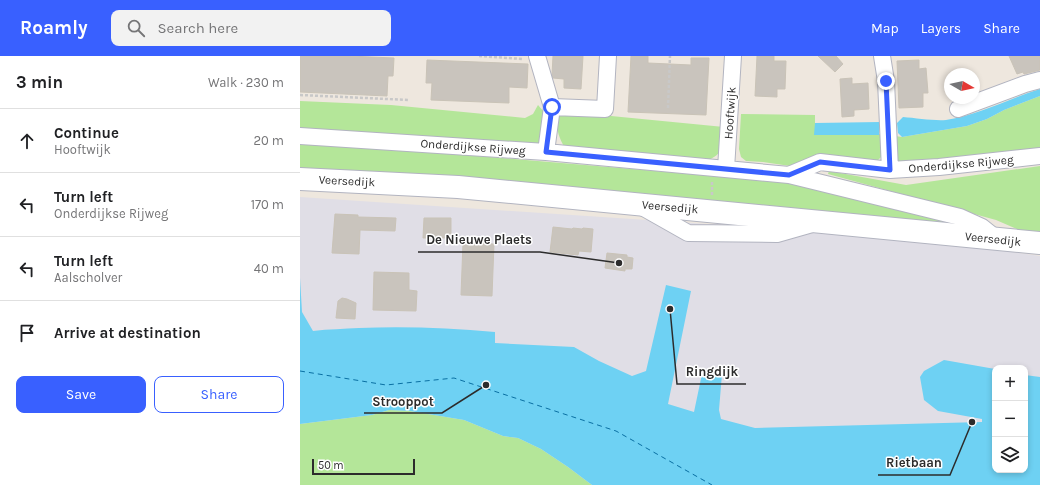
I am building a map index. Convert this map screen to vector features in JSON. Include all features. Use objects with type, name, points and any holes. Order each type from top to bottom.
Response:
[{"type":"main road","name":"Veersedijk","points":[[300,179],[458,187],[1040,243]]},
{"type":"street","points":[[552,107],[604,109],[608,56]]},
{"type":"street","name":"Hooftwijk","points":[[720,169],[733,56]]},
{"type":"street","points":[[882,56],[886,81],[890,170]]},
{"type":"street","points":[[533,58],[552,107],[546,152]]},
{"type":"street","points":[[958,109],[1025,84],[1040,80]]},
{"type":"street","name":"Onderdijkse Rijweg","points":[[300,136],[546,152],[789,175],[960,218],[982,227],[997,239]]},
{"type":"street","name":"Onderdijkse Rijweg","points":[[789,175],[820,162],[890,170],[939,167],[1040,156]]},
{"type":"street","points":[[637,204],[688,233],[777,234],[821,221]]},
{"type":"path","points":[[479,56],[533,58]]},
{"type":"path","points":[[668,108],[670,56]]},
{"type":"path","points":[[300,95],[409,100]]},
{"type":"path","points":[[711,211],[720,169]]},
{"type":"shaded area","points":[[300,197],[917,238],[1040,256],[1040,455],[1028,456],[1028,365],[992,365],[992,459],[777,480],[437,362],[300,390]]},
{"type":"green space","points":[[1040,96],[1040,152],[900,163],[896,160],[895,136],[902,137],[967,126]]},
{"type":"green space","points":[[300,101],[391,105],[525,118],[533,114],[538,105],[544,112],[542,141],[534,146],[300,130]]},
{"type":"green space","points":[[562,109],[570,112],[724,127],[723,143],[718,154],[709,160],[566,149],[560,138],[557,126],[558,118]]},
{"type":"green space","points":[[741,114],[815,115],[815,135],[883,134],[882,156],[877,161],[790,166],[746,161],[741,157],[739,149]]},
{"type":"green space","points":[[300,143],[466,155],[763,180],[802,185],[959,223],[959,226],[300,171]]},
{"type":"green space","points":[[1040,166],[1040,232],[1019,230],[996,220],[828,174],[829,171],[906,185]]},
{"type":"green space","points":[[389,410],[410,411],[464,420],[503,436],[518,438],[541,449],[592,485],[300,485],[300,424],[372,415]]},
{"type":"water","points":[[1040,89],[1040,96],[967,126],[902,137],[898,133],[897,123],[903,117],[931,120],[958,118],[982,111]]},
{"type":"water","points":[[880,122],[879,135],[814,135],[815,123]]},
{"type":"water","points":[[300,278],[302,312],[313,331],[393,327],[444,328],[495,332],[495,343],[574,347],[599,361],[632,376],[646,371],[666,285],[691,291],[668,404],[694,412],[703,369],[722,374],[719,410],[721,419],[755,428],[982,422],[982,419],[938,411],[924,400],[920,377],[924,371],[944,360],[992,368],[992,473],[1028,473],[1028,375],[1040,377],[1040,485],[592,485],[541,449],[518,438],[503,436],[464,420],[410,411],[389,410],[372,415],[300,424]]},
{"type":"building","points":[[300,56],[394,58],[393,76],[388,76],[387,96],[300,92]]},
{"type":"building","points":[[553,56],[583,56],[581,89],[564,88],[564,79],[553,78]]},
{"type":"building","points":[[631,56],[648,56],[648,63],[691,65],[691,58],[709,58],[706,115],[628,112]]},
{"type":"building","points":[[757,56],[774,56],[774,61],[786,61],[785,89],[777,89],[777,97],[755,96]]},
{"type":"building","points":[[818,56],[836,56],[843,64],[835,72]]},
{"type":"building","points":[[1009,56],[1040,56],[1040,70],[1017,74]]},
{"type":"building","points":[[427,60],[528,64],[527,88],[509,87],[509,103],[431,100],[432,83],[426,83]]},
{"type":"building","points":[[919,60],[919,69],[926,68],[928,93],[923,93],[923,107],[899,108],[897,61]]},
{"type":"building","points":[[852,78],[852,84],[868,83],[869,109],[854,110],[854,116],[842,117],[840,79]]},
{"type":"building","points":[[335,214],[358,215],[358,217],[396,218],[395,231],[360,230],[359,254],[332,253]]},
{"type":"building","points":[[424,218],[451,218],[451,238],[423,238]]},
{"type":"building","points":[[553,227],[593,229],[591,252],[579,251],[578,255],[550,252]]},
{"type":"building","points":[[463,243],[494,244],[492,296],[461,295]]},
{"type":"building","points":[[607,253],[627,255],[627,257],[633,258],[632,269],[625,269],[625,271],[605,268]]},
{"type":"building","points":[[374,272],[409,273],[409,290],[417,291],[416,311],[373,310]]},
{"type":"building","points":[[342,298],[356,303],[355,319],[336,318],[338,301]]},
{"type":"ferry route","points":[[300,371],[386,385],[454,378],[616,431],[712,485]]},
{"type":"place","name":"De Nieuwe Plaets","points":[[619,263]]},
{"type":"place","name":"Ringdijk","points":[[670,309]]},
{"type":"place","name":"Strooppot","points":[[486,385]]},
{"type":"place","name":"Rietbaan","points":[[972,422]]},
{"type":"route","points":[[552,107],[546,152],[789,175],[820,162],[890,170],[886,81]]}]
